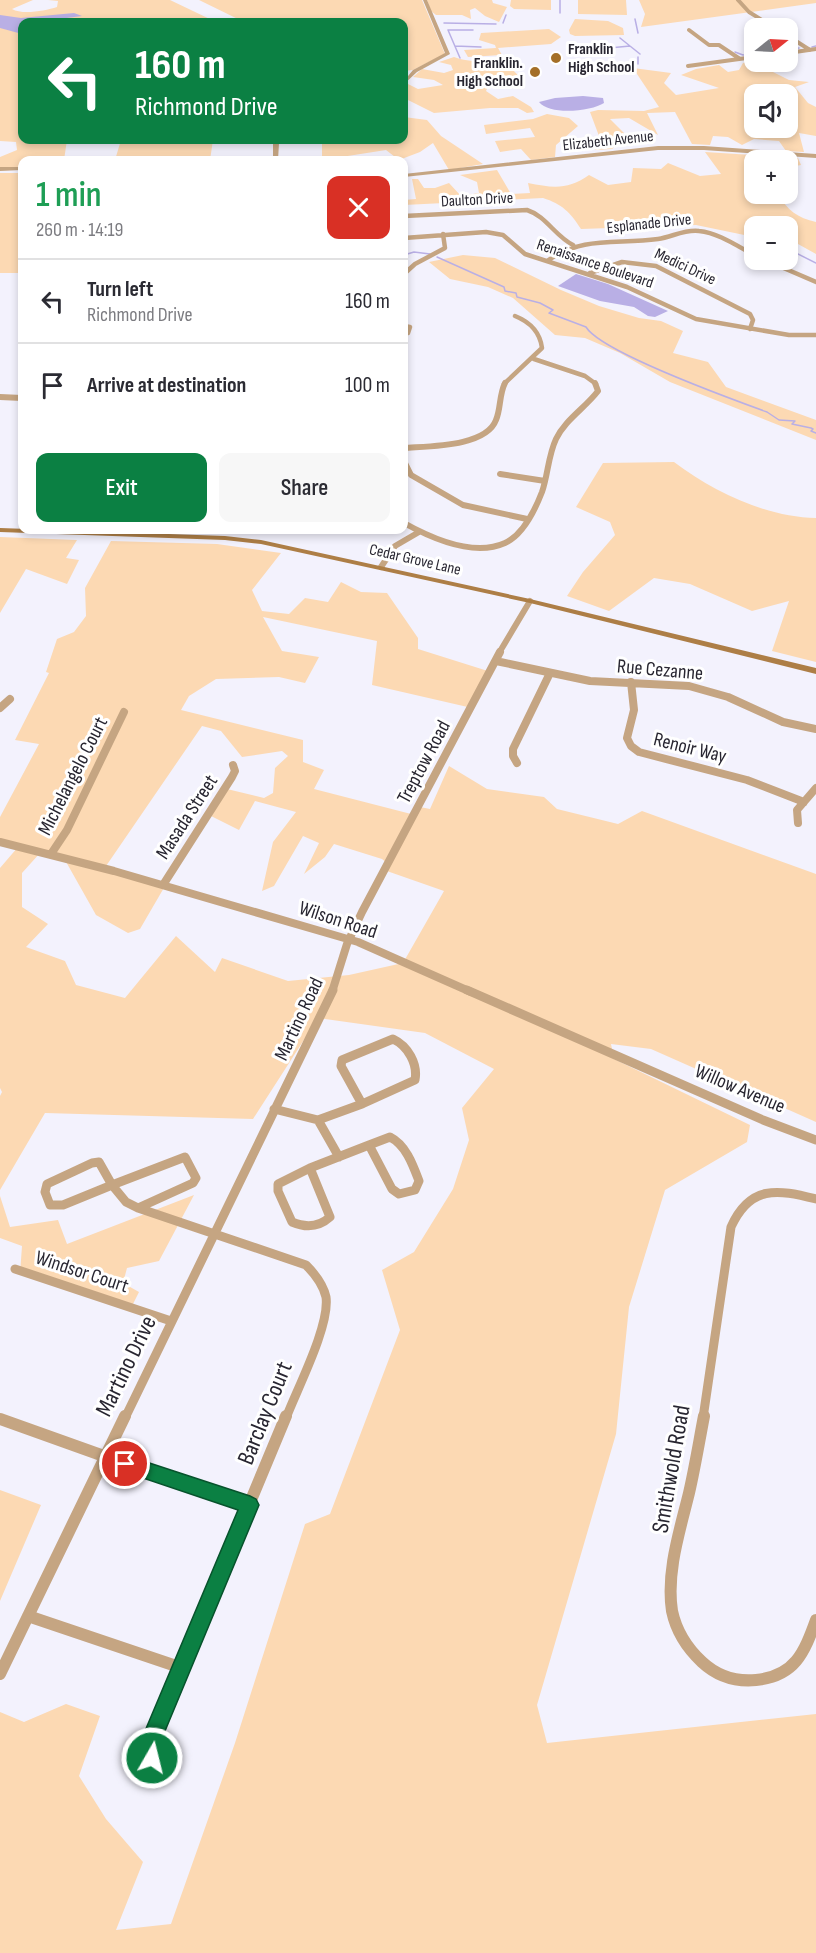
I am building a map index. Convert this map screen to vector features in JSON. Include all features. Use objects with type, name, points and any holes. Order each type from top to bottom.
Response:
[{"type":"main road","name":"Cedar Grove Lane","points":[[0,530],[18,530]]},
{"type":"main road","name":"Cedar Grove Lane","points":[[231,534],[248,541],[381,567],[530,601],[816,671]]},
{"type":"street","points":[[408,79],[415,71],[448,54],[425,0]]},
{"type":"street","points":[[738,0],[746,10],[759,18]]},
{"type":"street","points":[[689,30],[709,45],[719,45],[740,59]]},
{"type":"street","points":[[798,42],[813,50]]},
{"type":"street","points":[[798,52],[813,50]]},
{"type":"street","points":[[688,66],[744,58]]},
{"type":"street","name":"Elizabeth Avenue","points":[[408,176],[658,148],[704,148],[816,156]]},
{"type":"street","points":[[0,169],[18,169]]},
{"type":"street","name":"Daulton Drive","points":[[408,216],[527,210],[538,213],[557,236],[573,245]]},
{"type":"street","name":"Esplanade Drive","points":[[547,261],[573,245],[587,242],[659,239],[696,230],[708,232],[744,250]]},
{"type":"street","name":"Renaissance Boulevard","points":[[408,238],[443,234],[498,233],[509,239],[525,254],[590,273],[640,292],[696,319],[789,336],[816,335]]},
{"type":"street","points":[[408,270],[415,264],[445,248],[443,234]]},
{"type":"street","name":"Medici Drive","points":[[590,273],[620,261],[656,266],[750,314],[753,320],[750,329]]},
{"type":"street","points":[[788,270],[816,282]]},
{"type":"street","points":[[408,447],[478,437],[494,425],[503,385],[542,348],[541,340],[525,319],[515,316]]},
{"type":"street","points":[[408,327],[410,327],[408,333]]},
{"type":"street","points":[[408,525],[435,538],[484,548],[496,546],[516,536],[540,497],[555,441],[562,429],[598,391],[596,383],[585,376],[534,358]]},
{"type":"street","points":[[0,397],[18,398]]},
{"type":"street","points":[[408,469],[411,475],[463,505],[527,519]]},
{"type":"street","points":[[500,474],[545,481]]},
{"type":"street","points":[[381,567],[395,546],[419,532]]},
{"type":"street","name":"Treptow Road","points":[[349,940],[530,601]]},
{"type":"street","name":"Rue Cezanne","points":[[496,661],[590,681],[668,683],[712,691],[783,722],[816,729]]},
{"type":"street","points":[[517,763],[513,749],[549,673]]},
{"type":"street","name":"Renoir Way","points":[[631,682],[634,710],[627,738],[631,746],[639,752],[747,780],[804,802]]},
{"type":"street","points":[[0,708],[10,699]]},
{"type":"street","name":"Michelangelo Court","points":[[51,854],[67,830],[124,712]]},
{"type":"street","name":"Masada Street","points":[[163,885],[232,777],[235,771],[233,765]]},
{"type":"street","points":[[798,823],[796,814],[816,788]]},
{"type":"street","name":"Wilson Road","points":[[0,842],[163,885],[349,940],[416,966],[651,1070]]},
{"type":"street","name":"Martino Road","points":[[274,1110],[333,989],[349,940]]},
{"type":"street","points":[[274,1110],[318,1120],[362,1104],[415,1080],[417,1067],[398,1040],[385,1041],[342,1060],[341,1066],[362,1104]]},
{"type":"street","name":"Willow Avenue","points":[[651,1070],[816,1140]]},
{"type":"street","name":"Martino Drive","points":[[0,1674],[274,1110]]},
{"type":"street","points":[[318,1120],[339,1157]]},
{"type":"street","points":[[310,1168],[330,1217],[327,1221],[306,1227],[292,1222],[278,1191],[278,1184],[310,1168],[369,1145],[394,1138],[400,1143],[415,1170],[419,1181],[418,1187],[399,1194],[392,1189],[369,1145]]},
{"type":"street","points":[[112,1185],[99,1162],[92,1163],[47,1184],[44,1188],[50,1205],[56,1206],[112,1185],[181,1157],[187,1158],[196,1178],[193,1183],[138,1208],[126,1202],[112,1185]]},
{"type":"street","name":"Smithwold Road","points":[[816,1199],[792,1192],[767,1192],[753,1198],[736,1213],[731,1227],[696,1462],[675,1565],[671,1597],[672,1610],[683,1639],[699,1658],[723,1676],[736,1680],[757,1681],[777,1676],[795,1664],[803,1654],[816,1620]]},
{"type":"street","name":"Barclay Court","points":[[138,1208],[306,1265],[321,1282],[327,1298],[327,1314],[312,1354],[152,1745],[153,1772]]},
{"type":"street","name":"Windsor Court","points":[[15,1269],[171,1321]]},
{"type":"street","points":[[0,1419],[250,1505]]},
{"type":"street","points":[[28,1616],[182,1668]]},
{"type":"shaded area","points":[[0,0],[33,0],[12,9],[27,12],[57,7],[58,1],[48,0],[170,0],[208,18],[18,18],[18,144],[66,144],[65,156],[18,156],[18,168],[0,167],[0,157],[17,150],[16,142],[0,141]]},
{"type":"shaded area","points":[[199,0],[422,0],[445,54],[408,71],[408,18],[236,18]]},
{"type":"shaded area","points":[[427,0],[492,0],[493,3],[507,7],[499,22],[485,16],[475,8],[470,10],[471,19],[462,15],[436,15],[431,11]]},
{"type":"shaded area","points":[[511,0],[551,0],[551,10],[514,9],[510,6]]},
{"type":"shaded area","points":[[578,0],[626,0],[627,15],[578,14]]},
{"type":"shaded area","points":[[639,0],[816,0],[816,3],[641,27],[645,14]]},
{"type":"shaded area","points":[[74,13],[82,16],[67,18],[21,18]]},
{"type":"shaded area","points":[[0,15],[21,18],[18,18],[18,33],[0,28]]},
{"type":"shaded area","points":[[575,19],[608,21],[623,28],[624,35],[575,36],[570,34],[569,30]]},
{"type":"shaded area","points":[[549,29],[561,37],[551,44],[498,48],[502,55],[468,57],[464,50],[496,48],[495,45],[479,40],[481,33]]},
{"type":"shaded area","points":[[454,57],[498,64],[514,71],[519,77],[496,80],[486,91],[498,99],[513,96],[531,107],[534,112],[527,113],[518,108],[490,108],[434,113],[408,100],[408,84],[418,89],[443,85],[434,80],[413,77],[422,69],[444,73],[453,70],[451,65],[439,62]]},
{"type":"shaded area","points":[[744,63],[744,72],[773,72],[789,80],[809,82],[798,86],[798,84],[744,84],[744,138],[798,138],[798,91],[808,103],[816,107],[816,136],[799,133],[804,152],[785,150],[779,141],[754,139],[742,145],[728,137],[713,136],[710,145],[692,144],[675,112],[647,113],[658,135],[629,118],[610,119],[626,135],[612,149],[595,150],[599,136],[590,112],[598,110],[644,111],[659,107],[633,68],[671,73],[664,83],[676,95],[719,88],[681,75],[696,69],[719,65],[728,72],[739,70]]},
{"type":"shaded area","points":[[583,96],[603,98],[604,103],[581,110],[561,111],[544,106],[539,102],[555,98]]},
{"type":"shaded area","points":[[547,114],[569,118],[578,126],[556,145],[555,157],[531,160],[521,149],[500,152],[495,141],[535,137],[530,128],[486,134],[484,125],[533,119]]},
{"type":"shaded area","points":[[408,118],[427,120],[441,136],[483,164],[449,170],[433,143],[408,157],[394,156],[386,150],[348,156],[322,156],[322,144],[408,144]]},
{"type":"shaded area","points":[[120,144],[212,144],[211,156],[116,156]]},
{"type":"shaded area","points":[[705,152],[744,155],[744,204],[784,204],[793,213],[816,222],[816,254],[798,244],[798,216],[744,216],[744,235],[696,225],[581,229],[565,209],[543,198],[408,205],[408,200],[416,199],[412,179],[418,179],[424,188],[435,188],[449,183],[461,196],[479,193],[477,182],[460,175],[497,170],[511,194],[530,193],[528,183],[560,186],[574,183],[589,175],[608,185],[631,182],[633,168],[661,169],[668,163],[700,176],[721,174]]},
{"type":"shaded area","points":[[0,173],[18,173],[18,273],[0,273]]},
{"type":"shaded area","points":[[463,255],[495,258],[599,306],[639,318],[661,321],[683,331],[673,353],[708,362],[726,387],[816,420],[816,440],[670,382],[620,353],[585,338],[555,335],[513,298],[488,287],[450,279],[429,262]]},
{"type":"shaded area","points":[[576,274],[608,284],[668,311],[655,317],[648,316],[634,307],[600,301],[558,286]]},
{"type":"shaded area","points":[[674,462],[723,493],[741,501],[778,513],[816,518],[816,662],[772,651],[789,601],[752,611],[690,584],[654,578],[609,611],[567,596],[583,572],[615,535],[610,522],[576,507],[603,463]]},
{"type":"shaded area","points":[[0,537],[77,540],[66,558],[79,560],[67,584],[26,569],[0,613]]},
{"type":"shaded area","points":[[111,541],[217,544],[281,553],[252,590],[262,611],[289,614],[305,598],[328,602],[341,582],[361,592],[387,593],[418,638],[418,649],[491,672],[472,708],[372,685],[377,641],[263,617],[282,651],[319,657],[305,683],[279,677],[216,679],[189,696],[181,710],[303,740],[303,762],[324,770],[314,789],[415,815],[420,807],[430,809],[449,766],[487,789],[544,797],[557,809],[618,824],[642,811],[816,874],[816,1122],[651,1049],[611,1044],[614,1059],[750,1125],[747,1142],[665,1190],[629,1307],[616,1434],[537,1705],[547,1743],[816,1714],[816,1953],[0,1953],[0,1712],[24,1722],[66,1704],[100,1716],[79,1776],[106,1819],[143,1862],[116,1930],[171,1924],[235,1743],[305,1524],[330,1514],[400,1330],[382,1270],[414,1252],[453,1189],[469,1140],[462,1108],[494,1069],[425,1033],[318,1018],[253,1119],[45,1113],[0,1190],[0,1096],[2,1092],[0,1088],[0,868],[18,847],[0,842],[0,817],[39,744],[15,740],[49,673],[46,672],[57,639],[74,632],[86,616],[85,588]],"holes":[[[202,726],[221,731],[242,757],[282,751],[288,756],[275,768],[273,793],[264,798],[227,789],[209,815],[239,830],[255,801],[296,812],[273,842],[262,891],[274,886],[303,836],[319,843],[304,874],[325,857],[334,844],[382,859],[387,863],[384,870],[444,891],[403,963],[349,975],[288,981],[222,958],[215,972],[176,936],[125,998],[76,985],[65,961],[26,947],[48,924],[22,907],[22,873],[40,853],[65,860],[96,915],[128,933],[140,929],[165,886],[104,869]]]},
{"type":"shaded area","points":[[194,1195],[159,1261],[127,1268],[123,1283],[139,1292],[130,1310],[20,1274],[22,1246],[0,1238],[0,1196],[10,1227],[58,1220],[67,1244]]},
{"type":"shaded area","points":[[0,1490],[41,1505],[0,1601]]},
{"type":"waterway","points":[[560,0],[560,13]]},
{"type":"waterway","points":[[503,23],[506,15]]},
{"type":"waterway","points":[[635,19],[638,33]]},
{"type":"waterway","points":[[444,23],[496,24]]},
{"type":"waterway","points":[[460,58],[448,30],[473,30]]},
{"type":"waterway","points":[[620,38],[630,46]]},
{"type":"waterway","points":[[455,46],[481,47]]},
{"type":"waterway","points":[[609,48],[630,46]]},
{"type":"waterway","points":[[630,46],[640,54]]},
{"type":"waterway","points":[[812,47],[816,46]]},
{"type":"waterway","points":[[735,52],[744,55]]},
{"type":"waterway","points":[[638,57],[638,64]]},
{"type":"waterway","points":[[601,70],[625,70]]},
{"type":"waterway","points":[[408,254],[414,252],[430,254]]},
{"type":"waterway","points":[[798,254],[816,263]]},
{"type":"waterway","points":[[437,257],[504,287],[505,291],[516,293],[517,297],[540,303],[553,310],[549,313],[586,327],[597,337],[641,362],[767,412],[779,420],[795,421],[792,424],[811,428],[813,429],[811,431],[816,433]]},
{"type":"place","name":"Franklin High School","points":[[556,58]]},
{"type":"place","name":"Franklin. High School","points":[[535,72]]},
{"type":"route","points":[[125,1464],[250,1505],[155,1731],[152,1758]]}]
